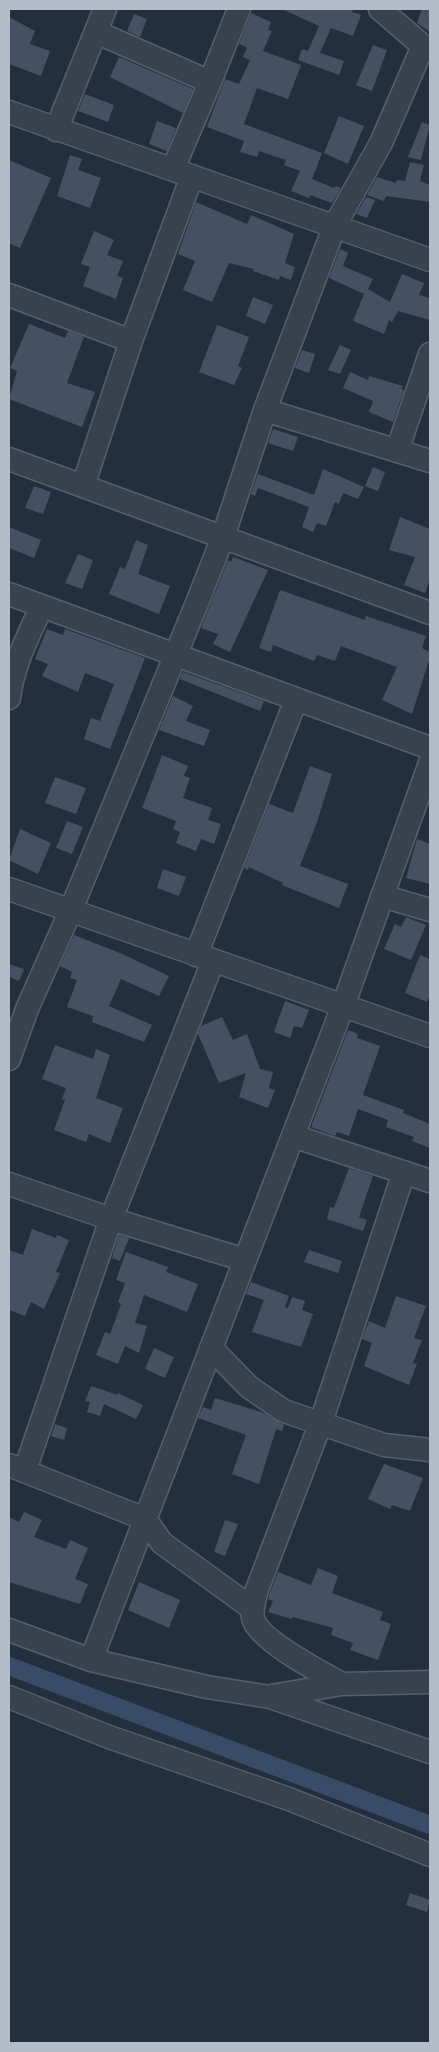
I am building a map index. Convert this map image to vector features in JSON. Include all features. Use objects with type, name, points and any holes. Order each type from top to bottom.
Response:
[{"type":"street","points":[[56,130],[105,9]]},
{"type":"street","points":[[83,486],[131,340],[210,82],[239,9]]},
{"type":"street","points":[[10,1053],[46,963],[70,912],[223,536],[264,410],[335,225],[381,142],[427,48],[380,9]]},
{"type":"street","points":[[96,32],[210,82]]},
{"type":"street","points":[[9,112],[56,130],[335,225],[430,260]]},
{"type":"street","points":[[9,295],[131,340]]},
{"type":"street","points":[[397,451],[430,354]]},
{"type":"street","points":[[264,410],[430,462]]},
{"type":"street","points":[[9,459],[430,613]]},
{"type":"street","points":[[9,594],[430,748]]},
{"type":"street","points":[[9,698],[11,680],[20,654],[42,606]]},
{"type":"street","points":[[253,1609],[162,1543],[145,1519],[17,1468],[111,1219],[296,700]]},
{"type":"street","points":[[91,1660],[343,1006],[430,763]]},
{"type":"street","points":[[9,888],[70,912],[430,1036]]},
{"type":"street","points":[[382,896],[430,910]]},
{"type":"street","points":[[293,1136],[430,1181]]},
{"type":"street","points":[[342,1684],[298,1659],[262,1633],[253,1619],[253,1609],[256,1592],[320,1425],[404,1172]]},
{"type":"street","points":[[9,1184],[111,1219],[245,1260]]},
{"type":"street","points":[[211,1348],[249,1387],[284,1412],[384,1445],[430,1450]]},
{"type":"street","points":[[9,1630],[91,1660],[208,1686],[270,1696],[430,1752]]},
{"type":"street","points":[[270,1696],[342,1684],[430,1682]]},
{"type":"street","points":[[9,1697],[109,1738],[289,1799],[430,1855]]},
{"type":"building","points":[[282,9],[353,9],[352,12],[361,15],[353,36],[331,28],[320,53],[344,61],[339,75],[298,60],[302,49],[308,51],[319,26]]},
{"type":"building","points":[[422,9],[430,9],[430,32],[417,23]]},
{"type":"building","points":[[251,13],[271,22],[268,30],[272,31],[263,51],[301,65],[288,99],[257,88],[244,124],[322,153],[312,179],[334,188],[336,186],[341,188],[332,203],[310,195],[309,198],[291,191],[300,171],[284,165],[286,160],[259,151],[257,157],[240,152],[244,141],[207,127],[225,79],[239,84],[250,60],[243,57],[247,47],[239,44]]},
{"type":"building","points":[[134,14],[147,19],[140,37],[127,31]]},
{"type":"building","points":[[9,17],[35,31],[30,44],[50,51],[41,76],[9,64]]},
{"type":"building","points":[[373,45],[387,50],[372,91],[356,85]]},
{"type":"building","points":[[119,57],[193,89],[183,113],[110,77]]},
{"type":"building","points":[[85,94],[114,105],[108,122],[78,111]]},
{"type":"building","points":[[339,116],[364,126],[348,164],[324,153]]},
{"type":"building","points":[[157,121],[176,128],[167,151],[149,144]]},
{"type":"building","points":[[422,122],[430,125],[421,160],[408,157]]},
{"type":"building","points":[[70,155],[82,159],[78,170],[101,178],[90,208],[57,196]]},
{"type":"building","points":[[9,160],[51,178],[20,248],[9,243]]},
{"type":"building","points":[[410,162],[424,165],[420,181],[430,185],[430,202],[386,196],[384,201],[367,195],[377,177],[396,183],[397,180],[405,181]]},
{"type":"building","points":[[366,197],[375,200],[367,218],[356,214]]},
{"type":"building","points":[[196,202],[247,224],[251,215],[294,234],[285,263],[295,267],[291,280],[280,276],[279,280],[253,271],[254,269],[229,263],[212,302],[183,290],[195,261],[178,254]]},
{"type":"building","points":[[94,231],[114,240],[107,255],[123,261],[117,276],[123,278],[116,299],[83,286],[90,267],[81,264]]},
{"type":"building","points":[[340,249],[348,253],[343,266],[373,279],[368,289],[390,302],[402,274],[424,283],[419,295],[430,298],[430,320],[398,311],[392,322],[389,320],[384,334],[353,321],[364,294],[329,278]]},
{"type":"building","points":[[253,297],[273,305],[265,324],[246,316]]},
{"type":"building","points":[[29,324],[65,338],[68,331],[84,337],[67,383],[95,392],[82,427],[9,399],[17,371],[10,368]]},
{"type":"building","points":[[217,325],[249,337],[238,366],[242,368],[234,385],[199,372]]},
{"type":"building","points":[[340,345],[351,350],[340,374],[328,370]]},
{"type":"building","points":[[302,350],[315,354],[309,373],[295,368]]},
{"type":"building","points":[[350,372],[368,380],[369,376],[403,386],[401,389],[404,390],[393,422],[369,412],[373,401],[343,388]]},
{"type":"building","points":[[273,429],[298,437],[293,451],[268,443]]},
{"type":"building","points":[[373,467],[385,472],[378,491],[365,486]]},
{"type":"building","points":[[323,469],[364,487],[358,499],[343,493],[339,504],[335,502],[326,526],[317,523],[313,532],[302,527],[309,507],[258,488],[255,496],[251,494],[258,474],[314,495]]},
{"type":"building","points":[[34,486],[51,492],[43,514],[25,508]]},
{"type":"building","points":[[400,517],[430,529],[430,579],[425,593],[404,585],[415,557],[389,550]]},
{"type":"building","points":[[9,527],[41,540],[34,558],[9,548]]},
{"type":"building","points":[[136,540],[148,545],[138,574],[170,586],[159,614],[109,594],[120,567],[125,569]]},
{"type":"building","points":[[78,554],[93,560],[82,589],[65,583]]},
{"type":"building","points":[[233,557],[268,570],[230,652],[213,644],[218,634],[201,628],[228,560],[231,562]]},
{"type":"building","points":[[280,590],[365,620],[366,616],[426,636],[422,648],[430,652],[430,657],[412,714],[382,700],[397,667],[341,646],[335,661],[317,655],[314,661],[273,645],[271,652],[259,648]]},
{"type":"building","points":[[47,629],[63,635],[65,629],[145,658],[110,749],[84,739],[91,718],[100,721],[114,684],[85,673],[78,692],[42,676],[48,664],[35,659]]},
{"type":"building","points":[[183,672],[264,701],[260,711],[180,679]]},
{"type":"building","points":[[173,696],[193,706],[186,721],[210,730],[204,746],[159,730]]},
{"type":"building","points":[[162,755],[188,766],[184,776],[190,778],[183,798],[212,808],[208,820],[221,824],[214,844],[201,839],[196,851],[176,843],[180,832],[173,829],[176,821],[142,808]]},
{"type":"building","points":[[310,766],[332,774],[317,822],[300,866],[348,884],[339,908],[282,885],[283,883],[249,867],[248,870],[244,868],[269,804],[293,813]]},
{"type":"building","points":[[55,777],[86,788],[76,814],[45,803]]},
{"type":"building","points":[[67,821],[83,827],[72,854],[56,848]]},
{"type":"building","points":[[20,829],[51,843],[38,874],[9,860]]},
{"type":"building","points":[[417,839],[430,844],[430,884],[406,878]]},
{"type":"building","points":[[163,869],[186,877],[179,896],[157,888]]},
{"type":"building","points":[[406,917],[426,925],[411,960],[384,949],[395,924],[401,927]]},
{"type":"building","points":[[74,935],[120,953],[169,976],[159,996],[121,979],[109,1006],[152,1025],[144,1042],[92,1022],[93,1016],[67,1007],[77,980],[70,978],[72,972],[60,966]]},
{"type":"building","points":[[420,955],[430,959],[430,994],[427,1002],[405,993]]},
{"type":"building","points":[[9,964],[24,969],[19,981],[9,977]]},
{"type":"building","points":[[285,1001],[309,1010],[302,1028],[294,1026],[290,1038],[274,1032]]},
{"type":"building","points":[[222,1017],[233,1040],[247,1034],[260,1069],[273,1072],[269,1088],[275,1090],[268,1108],[239,1097],[246,1073],[219,1083],[198,1034],[201,1026]]},
{"type":"building","points":[[348,1030],[358,1034],[357,1038],[380,1046],[363,1095],[404,1110],[403,1113],[430,1124],[430,1148],[412,1141],[414,1137],[386,1127],[388,1120],[358,1109],[349,1136],[337,1132],[335,1136],[311,1127]]},
{"type":"building","points":[[55,1045],[93,1059],[96,1049],[110,1055],[96,1098],[123,1108],[110,1143],[89,1134],[86,1142],[54,1130],[65,1100],[62,1099],[66,1088],[42,1079]]},
{"type":"building","points":[[349,1168],[373,1176],[359,1217],[367,1220],[363,1231],[327,1219],[330,1207],[334,1208]]},
{"type":"building","points":[[32,1229],[56,1238],[57,1235],[69,1240],[56,1272],[60,1273],[44,1309],[31,1302],[25,1316],[9,1310],[9,1250],[23,1255]]},
{"type":"building","points":[[119,1235],[129,1238],[120,1261],[112,1258]]},
{"type":"building","points":[[309,1250],[342,1261],[338,1273],[304,1262]]},
{"type":"building","points":[[126,1252],[168,1267],[166,1272],[198,1284],[187,1312],[144,1295],[135,1323],[147,1326],[139,1353],[125,1346],[118,1364],[96,1355],[105,1332],[110,1334],[121,1304],[118,1302],[125,1283],[116,1280]]},
{"type":"building","points":[[251,1282],[289,1296],[285,1307],[288,1308],[292,1297],[305,1301],[302,1310],[313,1314],[301,1347],[252,1332],[264,1300],[246,1294]]},
{"type":"building","points":[[396,1296],[426,1306],[414,1338],[422,1340],[413,1363],[417,1364],[409,1385],[364,1366],[372,1343],[362,1339],[369,1321],[385,1328]]},
{"type":"building","points":[[154,1348],[174,1357],[165,1378],[145,1369]]},
{"type":"building","points":[[91,1386],[118,1395],[118,1393],[143,1405],[136,1419],[104,1404],[100,1416],[87,1412],[90,1402],[85,1401]]},
{"type":"building","points":[[215,1398],[264,1413],[284,1425],[282,1431],[276,1429],[259,1484],[232,1474],[246,1435],[198,1418],[203,1407],[211,1410]]},
{"type":"building","points":[[55,1424],[67,1428],[64,1440],[51,1436]]},
{"type":"building","points":[[384,1464],[423,1478],[410,1511],[392,1505],[390,1509],[368,1499]]},
{"type":"building","points":[[24,1512],[42,1520],[34,1537],[66,1549],[70,1540],[88,1548],[75,1579],[88,1584],[80,1604],[9,1582],[9,1517],[19,1522]]},
{"type":"building","points":[[225,1520],[238,1524],[225,1556],[214,1552]]},
{"type":"building","points":[[318,1568],[338,1576],[332,1593],[383,1612],[380,1620],[391,1624],[378,1660],[350,1650],[353,1643],[331,1635],[333,1628],[268,1612],[273,1601],[268,1599],[269,1595],[278,1572],[311,1585]]},
{"type":"building","points":[[139,1582],[180,1600],[169,1628],[128,1610]]},
{"type":"building","points":[[410,1893],[430,1900],[427,1912],[406,1905]]},
{"type":"waterway","points":[[9,1666],[430,1825]]}]
